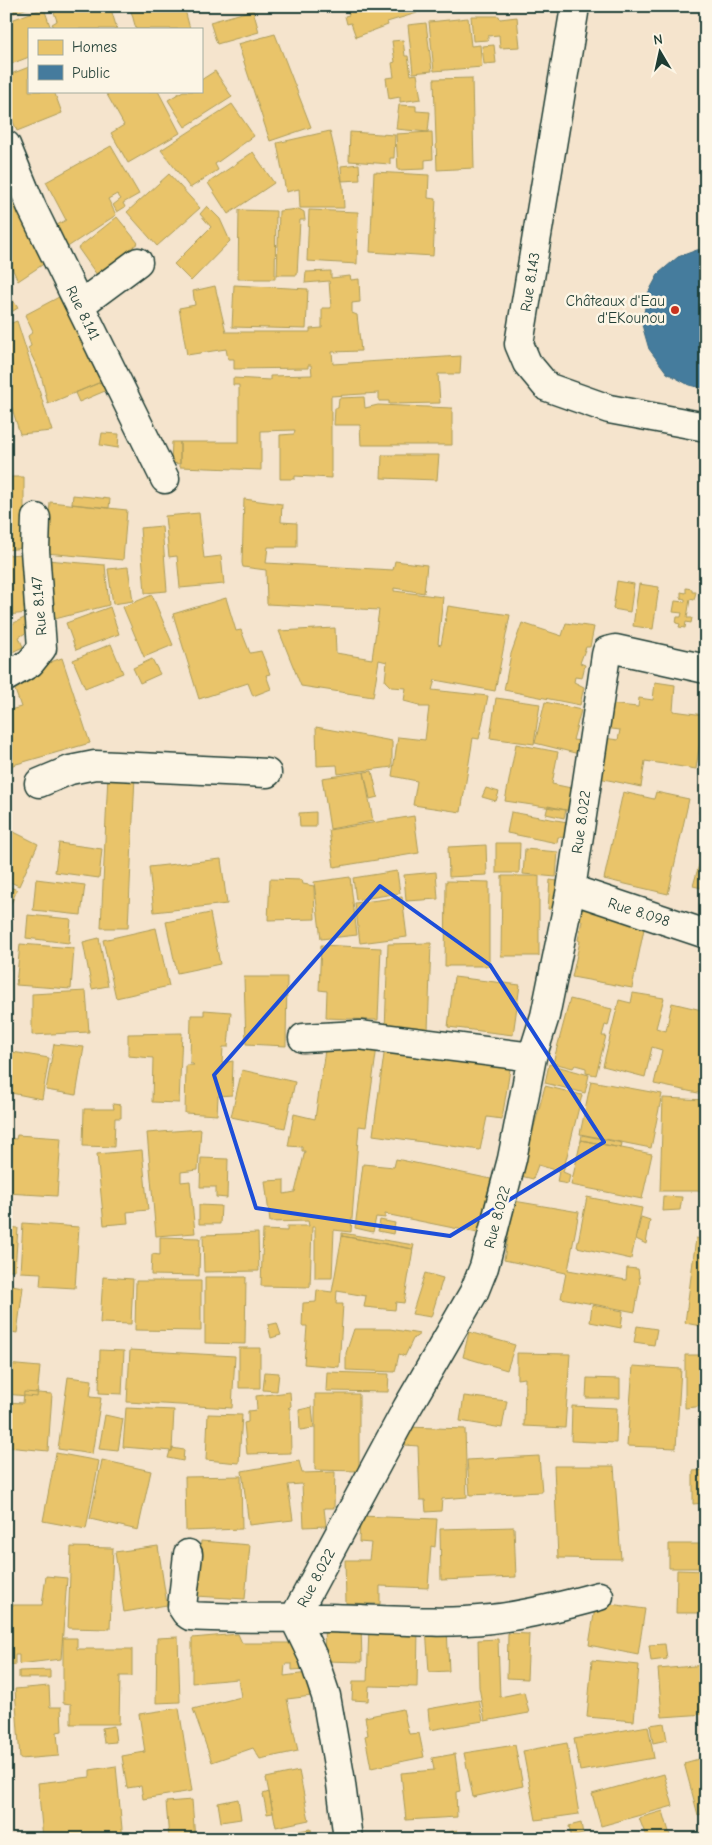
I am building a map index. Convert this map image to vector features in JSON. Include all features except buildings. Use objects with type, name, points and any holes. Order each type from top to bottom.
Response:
[{"type":"street","name":"Rue 8.143","points":[[573,6],[572,23],[519,344],[527,363],[548,387],[609,409],[706,427]]},
{"type":"street","name":"Rue 8.141","points":[[6,145],[32,208],[165,479]]},
{"type":"street","points":[[80,305],[138,262]]},
{"type":"street","name":"Rue 8.147","points":[[6,677],[30,662],[42,648],[34,550],[36,518]]},
{"type":"street","name":"Rue 8.022","points":[[348,1839],[340,1776],[326,1696],[313,1657],[294,1618],[407,1408],[474,1292],[484,1268],[512,1160],[532,1057],[545,1016],[571,889],[607,651],[615,649],[706,669]]},
{"type":"street","points":[[39,783],[70,770],[95,765],[267,773]]},
{"type":"street","name":"Rue 8.098","points":[[571,889],[706,934]]},
{"type":"street","points":[[302,1038],[359,1035],[532,1057]]},
{"type":"street","points":[[188,1554],[182,1607],[190,1616],[452,1622],[530,1613],[598,1596]]},
{"type":"highlighted area","points":[[380,886],[490,965],[604,1142],[450,1236],[256,1208],[214,1075]]},
{"type":"place","name":"Châteaux d'Eau d'EKounou","points":[[675,310]]}]
